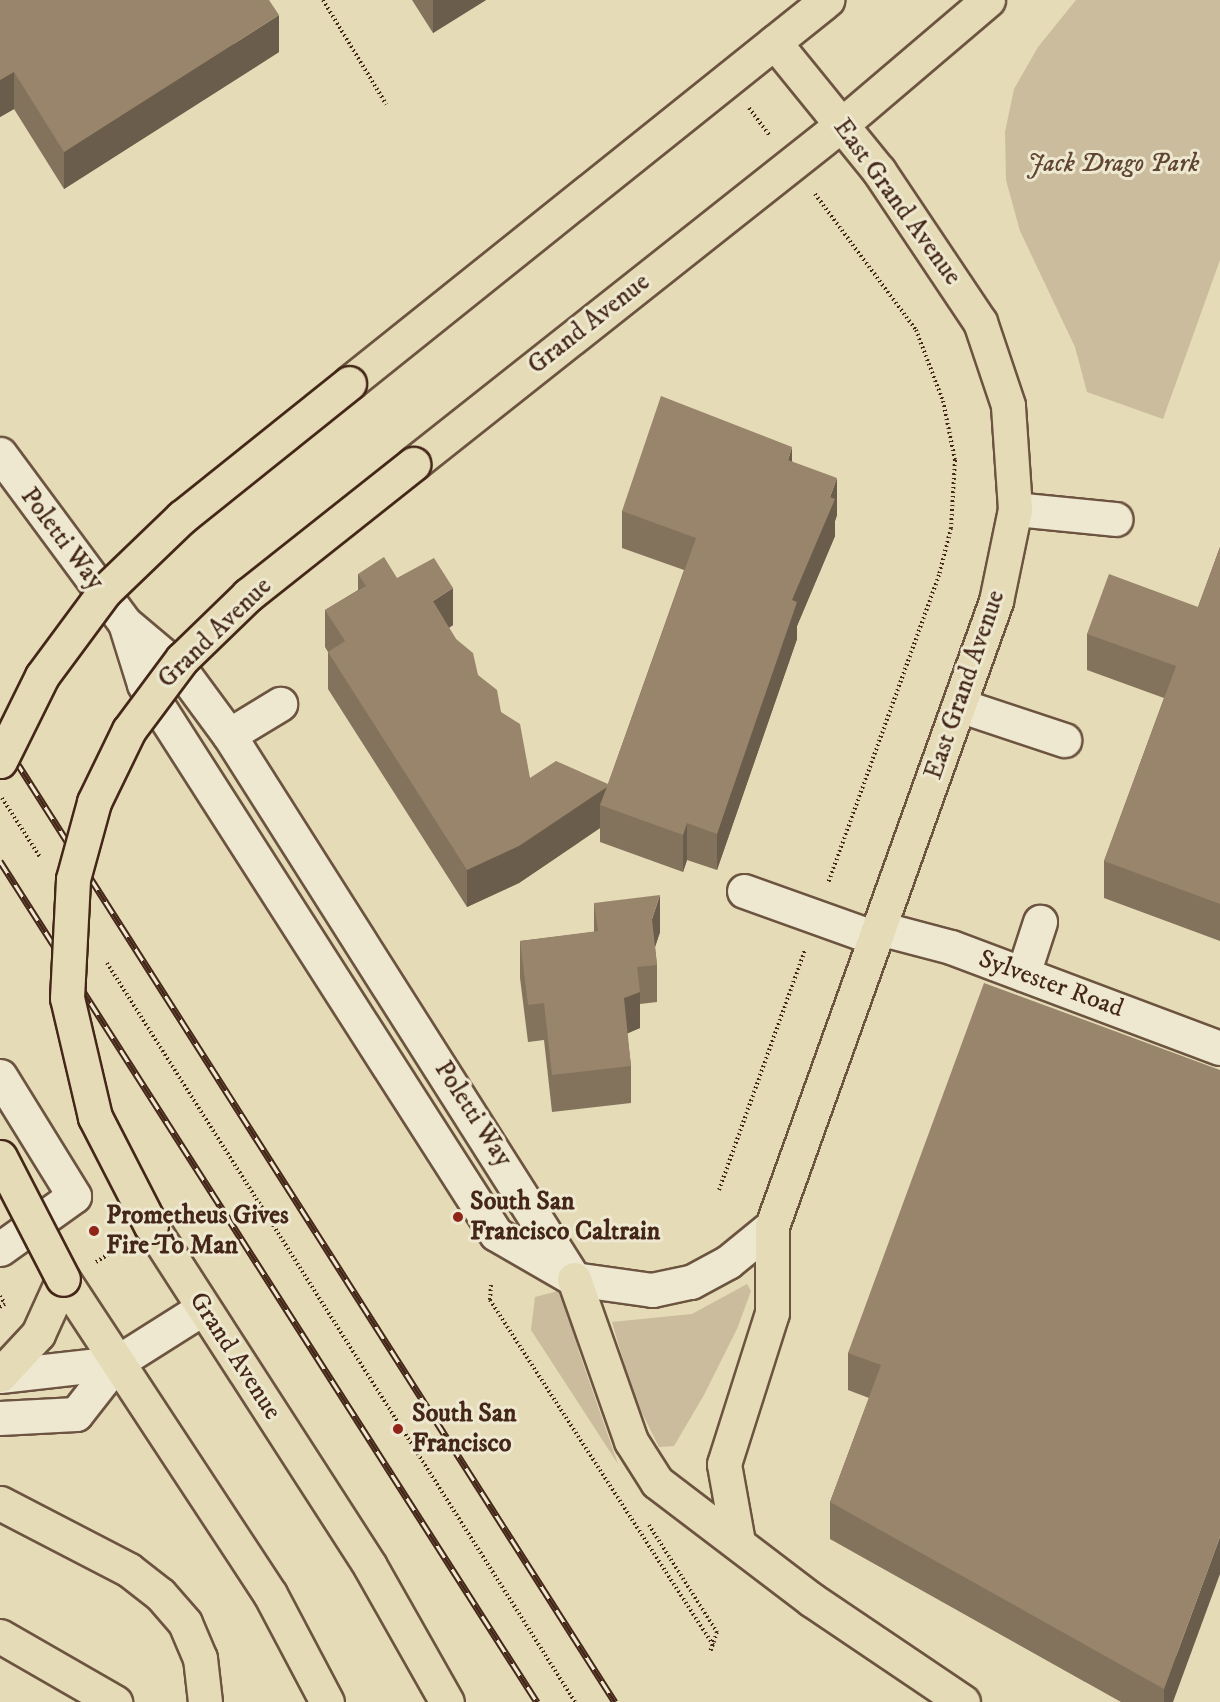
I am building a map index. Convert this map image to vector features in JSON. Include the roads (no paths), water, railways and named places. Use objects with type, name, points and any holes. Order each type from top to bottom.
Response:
[{"type":"main road","points":[[0,761],[42,676],[105,591],[182,517],[827,0]]},
{"type":"main road","name":"Grand Avenue","points":[[447,1702],[370,1566],[151,1226],[95,1117],[67,998],[72,888],[94,802],[129,730],[182,659],[248,595],[841,125],[988,0]]},
{"type":"main road","name":"East Grand Avenue","points":[[738,1542],[724,1464],[772,1313],[772,1226],[996,601],[1016,509],[1008,405],[980,322],[939,255],[841,125],[774,42]]},
{"type":"main road","points":[[0,1156],[63,1280],[270,1594],[327,1702]]},
{"type":"main road","points":[[574,1279],[632,1441],[657,1482],[812,1600],[963,1702]]},
{"type":"main road","points":[[0,1375],[38,1334],[63,1280]]},
{"type":"main road","points":[[0,1503],[129,1570],[160,1594],[185,1623],[200,1658],[205,1702]]},
{"type":"main road","points":[[0,1636],[115,1702]]},
{"type":"street","name":"Poletti Way","points":[[0,454],[125,623],[181,670],[229,735],[532,1204],[574,1279]]},
{"type":"street","points":[[1016,509],[1116,519]]},
{"type":"street","name":"Poletti Way","points":[[125,623],[144,684],[495,1234],[574,1279]]},
{"type":"street","points":[[229,735],[280,704]]},
{"type":"street","points":[[959,705],[1064,740]]},
{"type":"street","name":"Sylvester Road","points":[[744,891],[817,917],[1023,974],[1220,1048]]},
{"type":"street","points":[[1023,974],[1040,922]]},
{"type":"street","points":[[0,1076],[75,1196],[0,1249]]},
{"type":"street","points":[[574,1279],[624,1290],[691,1281],[728,1262],[772,1226]]},
{"type":"street","points":[[0,1418],[76,1414],[116,1363],[203,1308]]},
{"type":"street","points":[[0,1375],[116,1363]]},
{"type":"railway","points":[[0,736],[615,1702]]},
{"type":"railway","points":[[0,861],[537,1702]]},
{"type":"place","name":"South San Francisco Caltrain","points":[[458,1217]]},
{"type":"place","name":"Prometheus Gives Fire To Man","points":[[94,1231]]},
{"type":"place","name":"South San Francisco","points":[[398,1429]]},
{"type":"park label","name":"Jack Drago Park","points":[[1113,164]]}]
